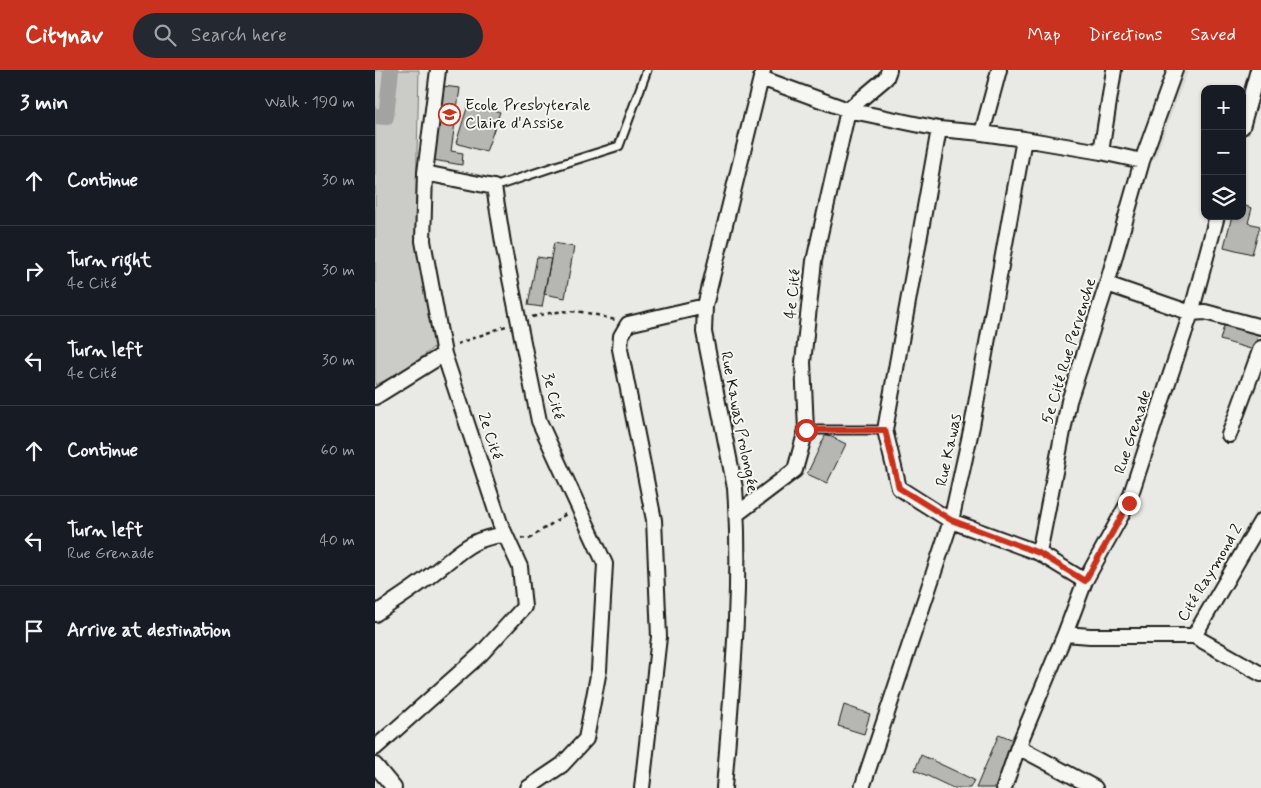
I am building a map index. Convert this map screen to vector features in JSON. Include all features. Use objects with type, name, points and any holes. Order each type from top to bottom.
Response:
[{"type":"street","name":"2e Cité","points":[[375,748],[481,654],[524,607],[520,567],[500,523],[444,354],[423,241],[425,173],[438,70]]},
{"type":"street","points":[[848,110],[886,78],[889,70]]},
{"type":"street","points":[[982,133],[999,70]]},
{"type":"street","points":[[1101,152],[1114,70]]},
{"type":"street","name":"5e Cité Rue Pervenche","points":[[1039,553],[1069,401],[1107,284],[1142,161],[1175,70]]},
{"type":"street","points":[[1246,113],[1258,70]]},
{"type":"street","points":[[762,74],[848,110],[939,129],[1023,139],[1142,161]]},
{"type":"street","name":"Rue Kawas Prolongée","points":[[724,788],[738,611],[737,514],[735,488],[703,332],[705,306],[762,74]]},
{"type":"street","name":"4e Cité","points":[[737,514],[795,470],[806,430],[803,362],[814,261],[848,110]]},
{"type":"street","points":[[939,129],[885,430],[899,488],[951,520],[1039,553],[1085,581]]},
{"type":"street","name":"Rue Kawas","points":[[862,788],[951,520],[972,426],[1023,139]]},
{"type":"street","points":[[425,173],[494,187]]},
{"type":"street","name":"3e Cité","points":[[494,187],[539,421],[605,564],[597,678],[586,739],[561,765],[528,788]]},
{"type":"street","name":"Rue Grenade","points":[[1004,788],[1018,747],[1085,581],[1129,503],[1191,313],[1216,220]]},
{"type":"street","points":[[1107,284],[1191,313],[1205,312],[1261,327]]},
{"type":"street","points":[[642,788],[659,637],[654,520],[620,349],[621,336],[628,324],[705,306]]},
{"type":"street","points":[[1229,435],[1261,348]]},
{"type":"street","points":[[375,396],[444,354]]},
{"type":"street","name":"Cité Raymond 2","points":[[1065,634],[1090,636],[1194,636],[1261,522]]},
{"type":"street","points":[[375,614],[432,574],[462,549],[489,536],[505,534]]},
{"type":"street","points":[[1194,636],[1261,674]]},
{"type":"street","points":[[1018,747],[1095,788]]},
{"type":"street","points":[[375,765],[394,788]]},
{"type":"lane","points":[[494,187],[619,146],[647,70]]},
{"type":"lane","points":[[806,430],[885,430]]},
{"type":"path","points":[[444,354],[452,346],[471,338],[519,321],[557,311],[583,311],[628,324]]},
{"type":"path","points":[[529,539],[578,507]]},
{"type":"shaded area","points":[[375,70],[419,70],[415,239],[435,346],[405,371],[375,385]]},
{"type":"shaded area","points":[[1167,70],[1188,70],[1155,159],[1137,152]]},
{"type":"building","points":[[443,86],[460,88],[451,151],[463,153],[462,165],[433,160]]},
{"type":"building","points":[[469,102],[500,112],[486,152],[456,143]]},
{"type":"building","points":[[1246,206],[1252,208],[1248,223],[1260,226],[1252,254],[1224,247],[1231,220],[1246,220]]},
{"type":"building","points":[[554,243],[574,247],[565,298],[544,294]]},
{"type":"building","points":[[537,257],[551,259],[542,307],[528,305]]},
{"type":"building","points":[[1225,322],[1259,332],[1254,350],[1220,340]]},
{"type":"building","points":[[826,434],[846,444],[827,483],[807,474]]},
{"type":"building","points":[[844,705],[870,714],[864,734],[838,726]]},
{"type":"building","points":[[999,734],[1016,741],[995,788],[976,788]]},
{"type":"building","points":[[921,755],[974,780],[970,788],[953,788],[915,770]]},
{"type":"waterway","points":[[375,116],[386,117],[391,70]]},
{"type":"place","name":"Ecole Presbyterale Claire d'Assise","points":[[449,114]]},
{"type":"route","points":[[806,430],[885,430],[899,488],[951,520],[1039,553],[1085,581],[1129,503]]}]
